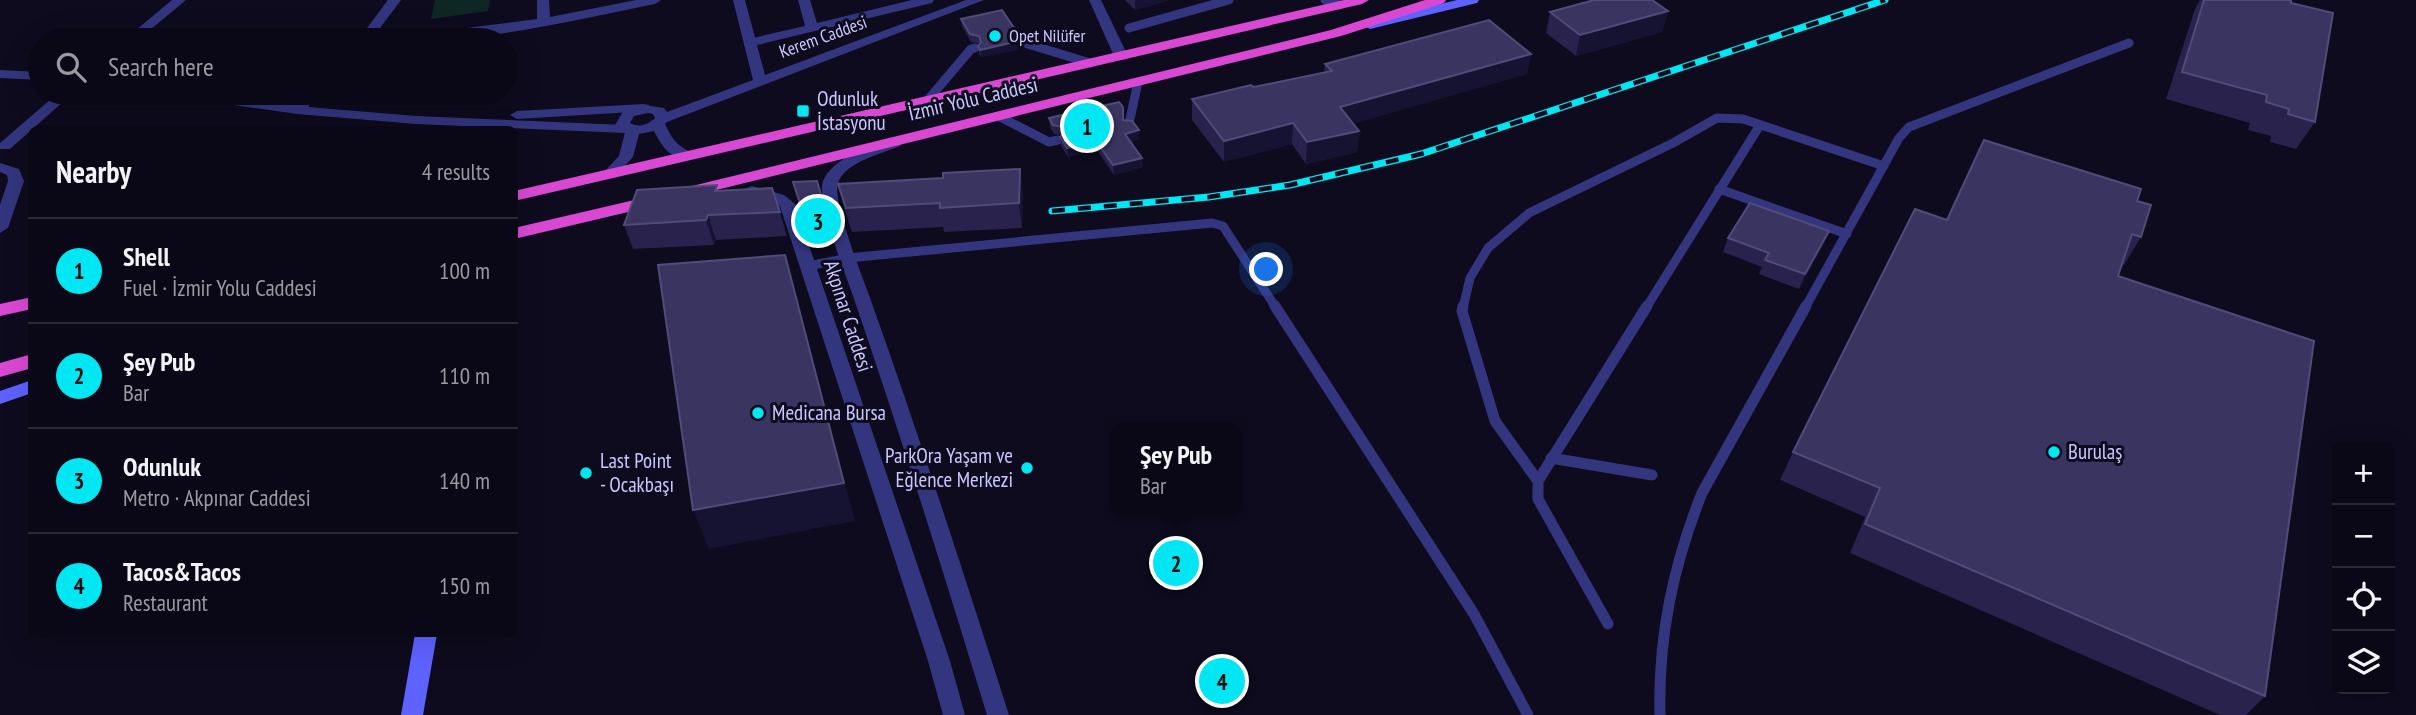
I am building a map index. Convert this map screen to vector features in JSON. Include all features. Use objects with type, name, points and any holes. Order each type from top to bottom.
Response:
[{"type":"highway","name":"İzmir Yolu Caddesi","points":[[518,195],[1121,56],[1332,3],[1362,0]]},
{"type":"highway","name":"İzmir Yolu Caddesi","points":[[518,233],[1336,33],[1439,0]]},
{"type":"highway","points":[[0,299],[28,293]]},
{"type":"highway","points":[[0,310],[28,304]]},
{"type":"highway","points":[[0,357],[28,351]]},
{"type":"highway","points":[[0,370],[28,362]]},
{"type":"main road","points":[[1336,33],[1473,0]]},
{"type":"main road","points":[[0,398],[28,388]]},
{"type":"main road","points":[[412,715],[425,637]]},
{"type":"street","points":[[145,28],[180,0]]},
{"type":"street","points":[[373,28],[395,0]]},
{"type":"street","points":[[542,0],[544,22]]},
{"type":"street","points":[[497,28],[544,22],[655,0]]},
{"type":"street","points":[[739,0],[760,80]]},
{"type":"street","points":[[804,0],[812,28]]},
{"type":"street","points":[[864,0],[869,15]]},
{"type":"street","points":[[749,43],[928,0]]},
{"type":"street","name":"Kerem Caddesi","points":[[629,130],[622,125],[624,117],[654,115],[760,80],[978,0]]},
{"type":"street","points":[[1095,0],[1121,56]]},
{"type":"street","points":[[0,74],[28,75]]},
{"type":"street","points":[[5,146],[52,105]]},
{"type":"street","name":"Kerem Caddesi","points":[[262,105],[416,121],[629,130],[651,128],[654,115]]},
{"type":"street","points":[[297,110],[302,105]]},
{"type":"street","points":[[654,115],[669,147],[676,154],[688,156]]},
{"type":"street","name":"Kerem Caddesi","points":[[416,121],[654,115]]},
{"type":"street","points":[[610,174],[626,157],[629,130]]},
{"type":"street","name":"Akpınar Caddesi","points":[[910,138],[862,156],[844,166],[831,180],[829,190],[848,258],[918,459],[998,715]]},
{"type":"street","points":[[0,167],[13,172],[16,181],[0,228]]},
{"type":"street","name":"Akpınar Caddesi","points":[[630,207],[751,191],[779,198],[788,204],[939,661],[954,715]]},
{"type":"lane","points":[[1182,0],[1193,10]]},
{"type":"lane","points":[[1129,28],[1229,0]]},
{"type":"lane","points":[[1018,41],[1090,63]]},
{"type":"lane","points":[[1660,715],[1658,674],[1669,591],[1682,540],[1702,492],[1899,138],[1909,127],[1927,118],[2129,43]]},
{"type":"lane","points":[[927,101],[971,49],[975,48]]},
{"type":"lane","points":[[1129,124],[1138,82]]},
{"type":"lane","points":[[1000,117],[1049,142],[1058,140]]},
{"type":"lane","points":[[1538,481],[1495,421],[1462,311],[1470,278],[1478,262],[1500,235],[1529,213],[1674,143],[1710,120],[1734,117],[1884,166]]},
{"type":"lane","points":[[1608,624],[1538,499],[1538,481],[1760,125]]},
{"type":"lane","points":[[1719,189],[1847,234]]},
{"type":"lane","points":[[808,266],[848,258],[1212,223],[1223,226],[1474,614],[1528,715]]},
{"type":"lane","points":[[1551,458],[1653,475]]},
{"type":"green space","points":[[435,0],[490,0],[488,11],[431,19]]},
{"type":"building","points":[[1594,0],[1652,0],[1668,11],[1580,35],[1550,12]]},
{"type":"building","points":[[2204,0],[2291,0],[2291,3],[2333,13],[2315,122],[2288,114],[2289,109],[2266,102],[2267,95],[2182,72]]},
{"type":"building","points":[[1002,10],[1014,28],[1011,36],[1019,41],[980,50],[979,36],[970,34],[961,19]]},
{"type":"building","points":[[1489,20],[1531,54],[1340,107],[1359,131],[1307,142],[1293,123],[1224,141],[1192,99],[1251,85],[1254,87],[1332,71],[1325,64]]},
{"type":"building","points":[[1119,102],[1123,107],[1123,120],[1132,121],[1139,130],[1125,134],[1142,158],[1113,165],[1096,141],[1067,148],[1060,137],[1064,132],[1063,127],[1053,125],[1049,118]]},
{"type":"building","points":[[1984,140],[2141,189],[2137,201],[2151,205],[2141,237],[2132,234],[2118,276],[2314,341],[2265,696],[1865,524],[1880,488],[1793,452],[1915,209],[1947,220]]},
{"type":"building","points":[[1020,169],[1019,203],[940,208],[940,203],[846,208],[838,184],[943,178],[943,173]]},
{"type":"building","points":[[817,181],[824,205],[801,206],[793,182]]},
{"type":"building","points":[[717,185],[715,191],[772,188],[780,212],[708,215],[706,220],[624,225],[637,190]]},
{"type":"building","points":[[1750,203],[1829,231],[1805,274],[1765,260],[1769,253],[1728,238]]},
{"type":"building","name":"Medicana Bursa","points":[[785,255],[844,483],[693,510],[658,265]]},
{"type":"railway","points":[[1052,211],[1209,197],[1290,185],[1421,154],[1885,0]]},
{"type":"place","name":"Opet Nilüfer","points":[[995,36]]},
{"type":"place","name":"Odunluk İstasyonu","points":[[803,111]]},
{"type":"place","name":"Shell","points":[[1087,126]]},
{"type":"place","name":"Odunluk","points":[[818,221]]},
{"type":"place","name":"Medicana Bursa","points":[[758,413]]},
{"type":"place","name":"Burulaş","points":[[2054,452]]},
{"type":"place","name":"ParkOra Yaşam ve Eğlence Merkezi","points":[[1027,468]]},
{"type":"place","name":"Last Point - Ocakbaşı","points":[[586,473]]},
{"type":"place","name":"Şey Pub","points":[[1176,563]]},
{"type":"place","name":"Tacos&Tacos","points":[[1222,681]]}]
